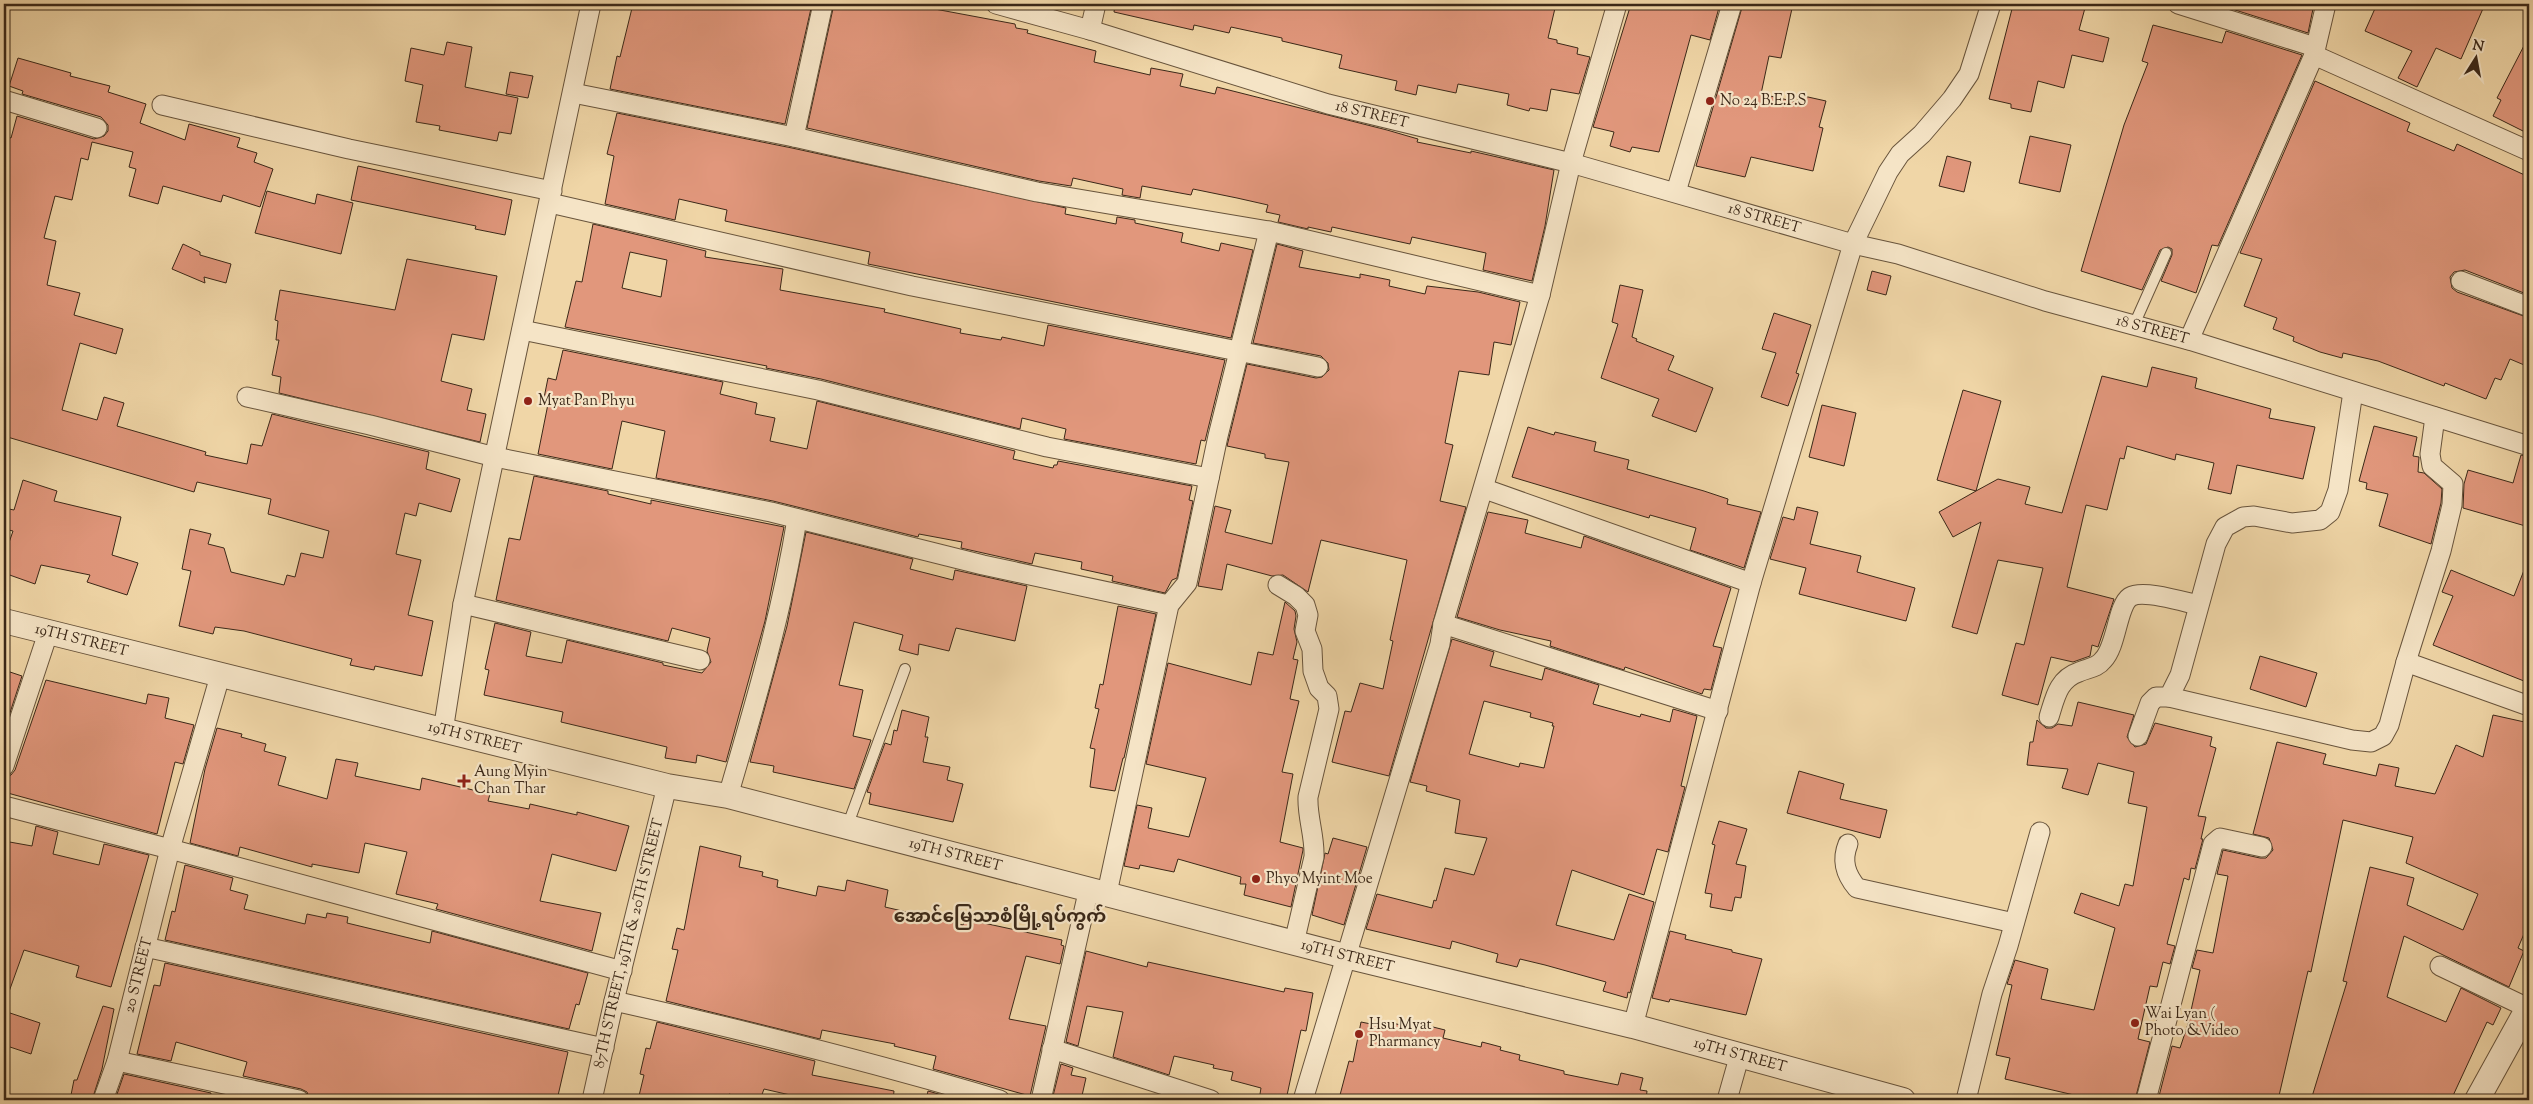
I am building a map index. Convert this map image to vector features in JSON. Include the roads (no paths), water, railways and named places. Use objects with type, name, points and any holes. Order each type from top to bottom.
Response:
[{"type":"street","points":[[443,731],[463,604],[591,4]]},
{"type":"street","points":[[794,137],[823,4]]},
{"type":"street","name":"18 STREET","points":[[996,4],[1090,30],[1328,104],[1571,163],[1853,244],[1898,254],[2045,301],[2189,340],[2529,446]]},
{"type":"street","points":[[1090,30],[1096,4]]},
{"type":"street","points":[[1303,1100],[1485,488],[1540,295],[1571,163],[1618,4]]},
{"type":"street","points":[[1676,192],[1732,4]]},
{"type":"street","points":[[1633,1026],[1751,583],[1853,244],[1888,172],[1900,154],[1922,134],[1952,99],[1969,74],[1991,4]]},
{"type":"street","points":[[2178,4],[2314,51],[2529,151]]},
{"type":"street","points":[[2189,340],[2314,51],[2326,4]]},
{"type":"street","points":[[572,93],[794,137],[1037,192],[1269,231],[1540,295]]},
{"type":"street","points":[[4,100],[97,128]]},
{"type":"street","points":[[162,106],[551,197],[912,286],[1318,367]]},
{"type":"street","points":[[1041,1100],[1052,1049],[1098,891],[1169,605],[1187,583],[1209,478],[1269,231]]},
{"type":"street","points":[[2461,281],[2529,307]]},
{"type":"street","points":[[522,330],[818,390],[1047,447],[1209,478]]},
{"type":"street","points":[[2169,697],[2180,675],[2216,544],[2225,527],[2244,517],[2254,516],[2292,523],[2320,520],[2330,512],[2338,490],[2353,392]]},
{"type":"street","points":[[247,397],[370,425],[495,457],[797,519],[983,565],[1169,605]]},
{"type":"street","points":[[2138,736],[2150,703],[2156,698],[2169,697],[2352,740],[2371,742],[2383,736],[2390,725],[2406,662],[2441,551],[2452,505],[2453,484],[2432,466],[2430,454],[2435,417]]},
{"type":"street","points":[[1485,488],[1751,583]]},
{"type":"street","points":[[728,796],[765,671],[788,575],[797,519]]},
{"type":"street","points":[[1278,585],[1305,605],[1308,615],[1305,631],[1312,649],[1313,671],[1319,688],[1327,696],[1329,710],[1308,797],[1307,809],[1315,842],[1314,857],[1294,943]]},
{"type":"street","points":[[2049,717],[2059,685],[2078,672],[2092,668],[2103,660],[2111,647],[2122,607],[2131,597],[2144,594],[2198,606]]},
{"type":"street","points":[[463,604],[700,660]]},
{"type":"street","name":"19TH STREET","points":[[4,621],[667,786],[728,796],[1345,956],[1633,1026],[1904,1100]]},
{"type":"street","points":[[1443,624],[1718,711]]},
{"type":"street","points":[[4,766],[48,633]]},
{"type":"street","points":[[2406,662],[2529,706]]},
{"type":"street","name":"20 STREET","points":[[103,1100],[118,1061],[170,849],[220,676]]},
{"type":"street","name":"87TH STREET, 19TH & 20TH STREET","points":[[592,1100],[667,786]]},
{"type":"street","points":[[4,806],[622,971]]},
{"type":"street","points":[[1966,1100],[1992,994],[2040,832]]},
{"type":"street","points":[[2146,1100],[2213,844],[2220,838],[2232,839],[2262,847]]},
{"type":"street","points":[[1848,844],[1844,854],[1847,877],[1857,888],[2014,923]]},
{"type":"street","points":[[145,947],[604,1048]]},
{"type":"street","points":[[2440,966],[2529,1007],[2476,1100]]},
{"type":"street","points":[[614,1002],[745,1031],[895,1069],[1000,1100]]},
{"type":"street","points":[[1052,1049],[1211,1100]]},
{"type":"street","points":[[1727,1100],[1740,1054]]},
{"type":"street","points":[[118,1061],[299,1100]]},
{"type":"lane","points":[[2134,325],[2166,253]]},
{"type":"lane","points":[[846,828],[905,669]]},
{"type":"place","name":"No 24 B.E.P.S","points":[[1710,101]]},
{"type":"place","name":"Myat Pan Phyu","points":[[528,401]]},
{"type":"place","name":"Aung Myin Chan Thar","points":[[464,781]]},
{"type":"place","name":"Phyo Myint Moe","points":[[1256,879]]},
{"type":"place","name":"Wai Lyan ( Photo &Video","points":[[2135,1023]]},
{"type":"place","name":"Hsu Myat Pharmancy","points":[[1359,1034]]},
{"type":"district","name":"အောင်မြေသာစံမြို့ရပ်ကွက်","points":[[1000,918]]}]
